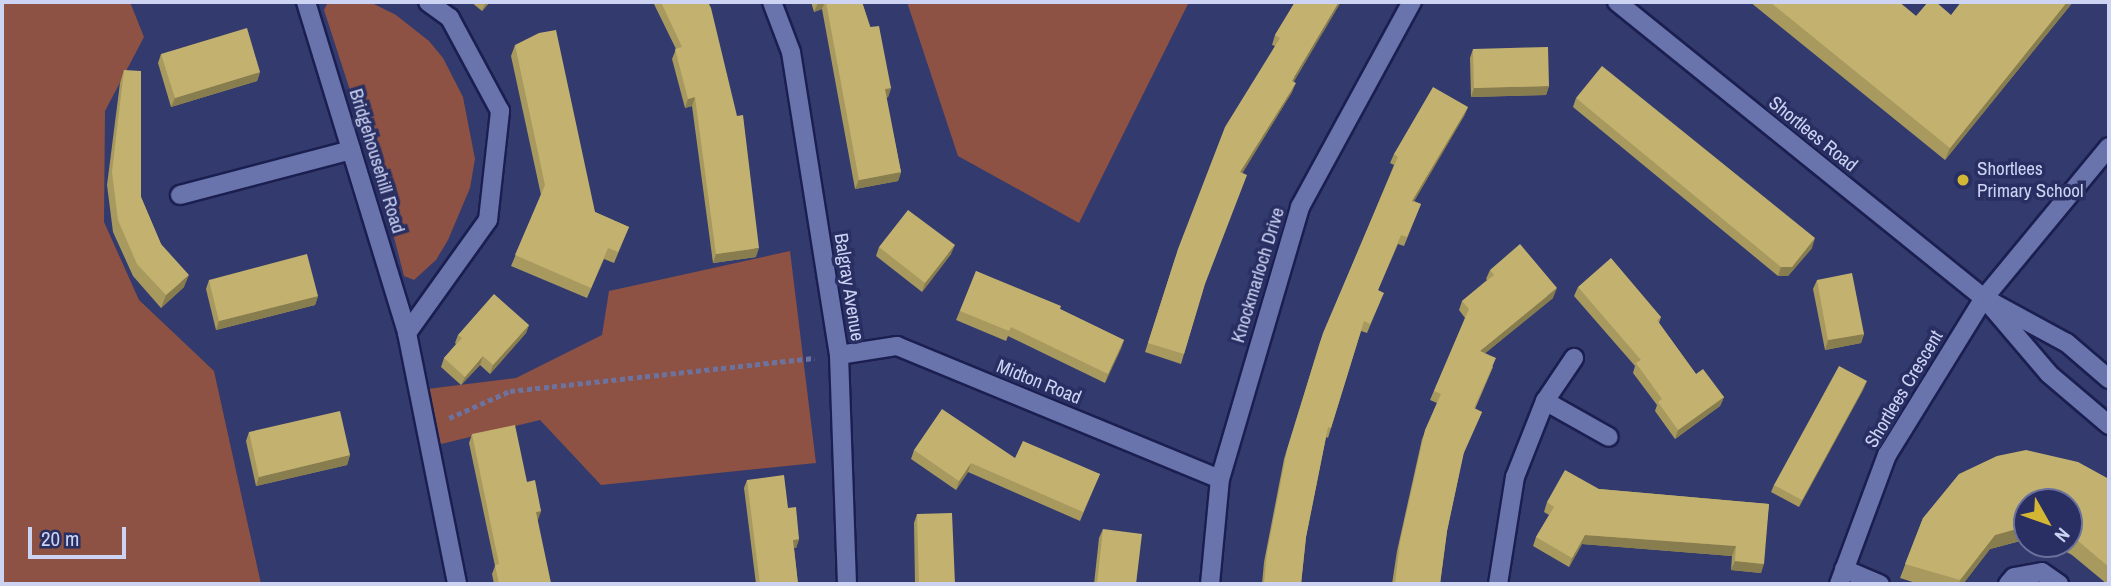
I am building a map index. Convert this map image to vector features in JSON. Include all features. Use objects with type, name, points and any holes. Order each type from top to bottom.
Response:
[{"type":"street","name":"Bridgehousehill Road","points":[[306,2],[407,333],[457,584]]},
{"type":"street","points":[[407,333],[488,220],[500,111],[450,18],[428,2]]},
{"type":"street","name":"Balgray Avenue","points":[[772,2],[791,52],[839,355],[847,584]]},
{"type":"street","name":"Knockmarloch Drive","points":[[1210,584],[1220,479],[1300,207],[1412,2]]},
{"type":"street","name":"Shortlees Road","points":[[1616,2],[1984,298]]},
{"type":"street","name":"Shortlees Crescent","points":[[1841,577],[1887,455],[1984,298],[2109,147]]},
{"type":"street","points":[[180,194],[351,150]]},
{"type":"street","points":[[1984,298],[2067,343],[2109,379]]},
{"type":"street","points":[[1984,298],[2049,373],[2109,425]]},
{"type":"street","name":"Midton Road","points":[[839,355],[897,346],[1220,479]]},
{"type":"street","points":[[1498,584],[1515,477],[1545,401],[1574,358]]},
{"type":"street","points":[[1545,401],[1609,437]]},
{"type":"street","points":[[2008,584],[2014,577],[2042,572],[2059,584]]},
{"type":"street","points":[[1841,577],[1880,584]]},
{"type":"path","points":[[426,428],[510,391],[839,355]]},
{"type":"shaded area","points":[[2,2],[130,2],[144,37],[105,111],[104,222],[139,300],[214,371],[261,584],[2,584]]},
{"type":"shaded area","points":[[328,2],[370,2],[396,15],[429,41],[443,58],[463,97],[475,159],[470,188],[448,240],[436,260],[414,280],[404,276],[380,183],[324,10]]},
{"type":"shaded area","points":[[907,2],[1189,2],[1079,223],[958,156]]},
{"type":"shaded area","points":[[790,251],[816,463],[601,485],[540,420],[437,445],[427,389],[516,378],[602,335],[609,291]]},
{"type":"building","points":[[661,2],[708,2],[711,8],[737,116],[743,115],[759,248],[716,254],[695,97],[688,99],[675,49],[682,47]]},
{"type":"building","points":[[826,2],[862,2],[870,27],[879,26],[891,88],[885,89],[901,172],[859,180]]},
{"type":"building","points":[[1295,2],[1339,2],[1292,81],[1296,83],[1240,172],[1247,175],[1205,284],[1184,354],[1148,343],[1178,249],[1225,127],[1280,38],[1275,35]]},
{"type":"building","points":[[1770,2],[1899,2],[1916,16],[1928,2],[1936,2],[1951,15],[1961,2],[2067,2],[1950,148]]},
{"type":"building","points":[[247,28],[260,72],[175,98],[161,54]]},
{"type":"building","points":[[556,30],[595,212],[629,227],[618,252],[608,248],[591,288],[515,255],[545,185],[515,45],[539,33]]},
{"type":"building","points":[[1548,47],[1549,86],[1474,88],[1473,49]]},
{"type":"building","points":[[1602,66],[1815,238],[1792,267],[1781,267],[1576,98]]},
{"type":"building","points":[[124,70],[141,71],[141,197],[161,244],[189,275],[166,295],[137,264],[118,220],[112,172]]},
{"type":"building","points":[[1433,87],[1468,107],[1412,201],[1421,204],[1407,237],[1401,235],[1378,290],[1384,293],[1370,324],[1364,321],[1331,428],[1328,427],[1306,537],[1301,584],[1264,584],[1267,553],[1287,450],[1323,333],[1398,157],[1394,154]]},
{"type":"building","points":[[908,210],[955,245],[925,283],[879,247]]},
{"type":"building","points":[[1520,244],[1557,288],[1480,351],[1496,358],[1474,408],[1482,412],[1464,452],[1447,531],[1440,584],[1395,584],[1400,542],[1425,430],[1441,394],[1434,391],[1469,309],[1462,301],[1494,275],[1490,270]]},
{"type":"building","points":[[307,254],[318,296],[219,321],[209,280]]},
{"type":"building","points":[[1611,258],[1661,317],[1657,320],[1696,374],[1703,369],[1724,397],[1678,430],[1658,402],[1662,399],[1636,363],[1641,360],[1578,287]]},
{"type":"building","points":[[976,271],[1061,306],[1060,309],[1124,340],[1108,374],[1011,327],[1009,331],[960,311]]},
{"type":"building","points":[[1852,273],[1864,334],[1828,340],[1817,280]]},
{"type":"building","points":[[494,294],[529,325],[493,365],[483,356],[465,377],[444,358],[462,338],[458,335]]},
{"type":"building","points":[[1839,366],[1867,381],[1802,500],[1774,485]]},
{"type":"building","points":[[942,409],[1015,458],[1023,441],[1100,474],[1083,512],[971,463],[959,481],[914,450]]},
{"type":"building","points":[[340,411],[350,455],[259,477],[249,432]]},
{"type":"building","points":[[515,425],[527,482],[535,480],[541,511],[536,512],[551,583],[547,584],[499,584],[495,565],[499,564],[472,434]]},
{"type":"building","points":[[2026,450],[2078,462],[2109,479],[2109,567],[2083,545],[2083,488],[2013,488],[2013,530],[1995,535],[1960,580],[1905,564],[1923,518],[1959,474],[1997,456]]},
{"type":"building","points":[[1565,470],[1599,489],[1769,504],[1764,564],[1735,561],[1736,546],[1585,535],[1572,558],[1536,537],[1554,507],[1547,502]]},
{"type":"building","points":[[784,475],[788,508],[796,507],[799,539],[793,540],[798,584],[760,584],[747,480]]},
{"type":"building","points":[[952,513],[955,584],[919,584],[917,514]]},
{"type":"building","points":[[1103,529],[1142,534],[1136,584],[1097,584]]},
{"type":"place","name":"Shortlees Primary School","points":[[1963,180]]}]
